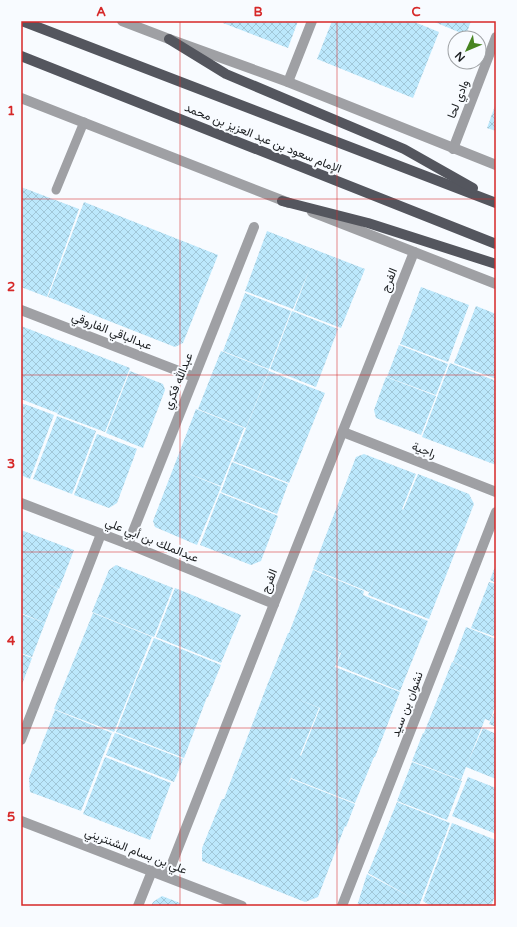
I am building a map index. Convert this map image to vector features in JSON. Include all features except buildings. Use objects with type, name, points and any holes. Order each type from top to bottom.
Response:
[{"type":"main road","name":"الإمام سعود بن عبد العزيز بن محمد","points":[[22,21],[496,202]]},
{"type":"main road","points":[[169,40],[226,74],[404,149],[496,202]]},
{"type":"main road","name":"الإمام سعود بن عبد العزيز بن محمد","points":[[21,56],[496,244]]},
{"type":"main road","points":[[282,201],[368,223],[496,264]]},
{"type":"street","points":[[122,21],[169,40],[288,82],[496,165]]},
{"type":"street","points":[[288,82],[312,21]]},
{"type":"street","name":"وادي لحا","points":[[453,149],[496,37]]},
{"type":"street","points":[[21,98],[496,284]]},
{"type":"street","name":"عبدالله فكري","points":[[128,544],[254,228]]},
{"type":"street","name":"الفرج","points":[[152,871],[170,866],[414,252]]},
{"type":"street","name":"عبدالباقي الفاروقي","points":[[21,310],[194,377]]},
{"type":"street","name":"راجية","points":[[343,432],[496,492]]},
{"type":"street","name":"عبدالملك بن أبي علي","points":[[21,503],[128,544],[274,604]]},
{"type":"street","name":"نشوان بن سيد","points":[[342,906],[496,512]]},
{"type":"street","points":[[21,740],[101,534]]},
{"type":"street","name":"علي بن بسام الشنتريني","points":[[21,821],[242,906]]},
{"type":"street","points":[[138,906],[152,871]]},
{"type":"lane","points":[[56,190],[84,122]]}]
